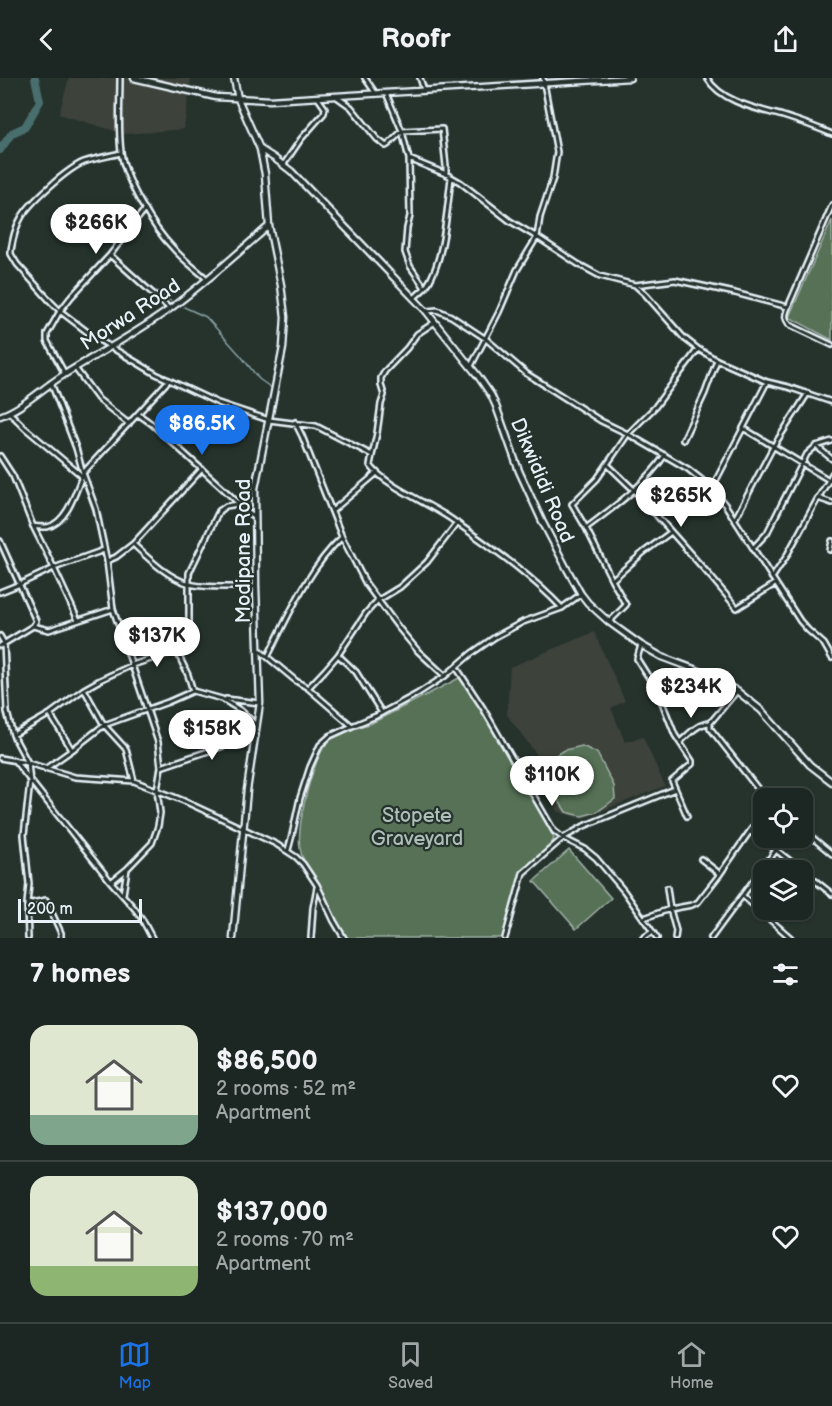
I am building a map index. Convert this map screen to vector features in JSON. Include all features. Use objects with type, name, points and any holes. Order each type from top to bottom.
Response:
[{"type":"main road","points":[[134,78],[216,97],[270,100],[337,97],[543,80],[630,78]]},
{"type":"main road","name":"Modipane Road","points":[[234,78],[238,99],[260,149],[266,174],[269,226],[285,317],[283,348],[255,480],[254,517],[260,703],[247,790],[234,938]]},
{"type":"main road","name":"Dikwididi Road","points":[[260,149],[284,165],[414,298],[471,366],[491,395],[519,471],[542,521],[581,594],[595,610],[641,645],[662,657],[710,675],[737,691],[761,710],[810,765],[832,782]]},
{"type":"main road","name":"Morwa Road","points":[[0,416],[170,309],[269,226]]},
{"type":"street","points":[[120,78],[121,153],[131,182],[164,238],[207,279]]},
{"type":"street","points":[[366,78],[376,94]]},
{"type":"street","points":[[420,78],[424,90]]},
{"type":"street","points":[[707,78],[724,94],[742,104],[784,116],[832,134]]},
{"type":"street","points":[[471,366],[500,312],[517,270],[537,237],[540,217],[554,178],[557,152],[543,80]]},
{"type":"street","points":[[386,93],[402,131],[409,159],[410,216],[405,252],[410,266],[425,288]]},
{"type":"street","points":[[337,97],[351,107],[384,145],[389,144],[402,131],[442,129],[446,174]]},
{"type":"street","points":[[284,165],[324,113],[325,108],[318,98]]},
{"type":"street","points":[[121,153],[76,166],[25,211],[13,238],[11,254],[17,264],[60,311],[94,337],[169,380],[218,403],[268,420],[322,428],[372,455]]},
{"type":"street","points":[[409,159],[452,177],[510,220],[600,276],[635,285],[675,280],[735,292],[788,307]]},
{"type":"street","points":[[414,298],[425,288],[433,274],[442,243],[452,177]]},
{"type":"street","points":[[832,205],[785,315],[790,325],[832,345]]},
{"type":"street","points":[[65,374],[56,361],[46,337],[60,311],[110,255],[145,209]]},
{"type":"street","points":[[110,255],[170,309]]},
{"type":"street","points":[[635,285],[675,330],[698,349],[767,382],[832,402]]},
{"type":"street","points":[[426,311],[443,311],[486,339],[527,374],[601,421],[688,469],[711,488],[726,506],[800,621],[824,644],[832,658]]},
{"type":"street","points":[[435,322],[414,337],[381,378],[384,395],[370,465],[376,473],[457,523],[498,553],[533,580],[562,608]]},
{"type":"street","points":[[609,622],[626,605],[572,504],[597,478],[628,434],[655,407],[698,349]]},
{"type":"street","points":[[683,440],[705,393],[717,360]]},
{"type":"street","points":[[75,368],[98,399],[129,424]]},
{"type":"street","points":[[33,526],[47,527],[61,519],[72,503],[83,475],[169,380]]},
{"type":"street","points":[[711,488],[767,382]]},
{"type":"street","points":[[51,383],[96,509],[107,561],[113,609],[158,741],[161,767],[157,790],[160,813],[158,826],[152,843],[111,882]]},
{"type":"street","points":[[735,520],[774,447],[808,393]]},
{"type":"street","points":[[9,412],[33,435],[83,475]]},
{"type":"street","points":[[138,414],[152,424],[254,517]]},
{"type":"street","points":[[295,423],[356,567],[377,601],[418,651],[445,676]]},
{"type":"street","points":[[743,428],[831,481]]},
{"type":"street","points":[[753,548],[767,533],[807,454],[816,446],[832,441]]},
{"type":"street","points":[[816,446],[832,459]]},
{"type":"street","points":[[586,528],[635,491],[652,474],[665,455]]},
{"type":"street","points":[[0,456],[14,476],[33,526],[78,620]]},
{"type":"street","points":[[607,465],[635,491],[736,608],[775,584]]},
{"type":"street","points":[[107,561],[133,544],[202,469]]},
{"type":"street","points":[[332,511],[376,473]]},
{"type":"street","points":[[772,578],[818,498],[831,481],[832,474]]},
{"type":"street","points":[[818,498],[832,503]]},
{"type":"street","points":[[193,691],[172,641],[173,638],[189,630],[189,573],[219,511],[226,506],[238,504]]},
{"type":"street","points":[[308,688],[338,656],[361,620],[377,601],[400,587],[427,562],[457,523]]},
{"type":"street","points":[[612,580],[671,532]]},
{"type":"street","points":[[268,656],[316,567],[342,537]]},
{"type":"street","points":[[0,541],[36,619],[33,626],[2,644]]},
{"type":"street","points":[[830,550],[832,541]]},
{"type":"street","points":[[133,544],[163,570],[188,584],[256,587]]},
{"type":"street","points":[[0,592],[54,568],[104,550]]},
{"type":"street","points":[[288,850],[310,767],[320,745],[330,736],[382,713],[417,694],[445,676],[472,652],[495,637],[524,622],[562,608],[581,594]]},
{"type":"street","points":[[33,626],[50,630],[113,609]]},
{"type":"street","points":[[0,636],[7,712],[13,735],[27,763],[30,782],[24,835],[29,884],[28,938]]},
{"type":"street","points":[[641,645],[636,658],[658,692],[680,742],[692,762],[672,782],[687,816]]},
{"type":"street","points":[[259,650],[352,726]]},
{"type":"street","points":[[13,735],[50,714],[84,689],[132,665],[176,651]]},
{"type":"street","points":[[338,656],[356,672],[382,713]]},
{"type":"street","points":[[456,667],[483,708],[552,828],[563,838],[585,849],[596,858],[624,891],[657,938]]},
{"type":"street","points":[[84,689],[104,725],[126,749],[134,781]]},
{"type":"street","points":[[45,769],[104,725],[193,691],[222,699],[260,703]]},
{"type":"street","points":[[680,742],[699,726],[710,723],[737,691]]},
{"type":"street","points":[[222,699],[240,710],[257,726]]},
{"type":"street","points":[[50,714],[72,750]]},
{"type":"street","points":[[710,723],[712,732],[757,788]]},
{"type":"street","points":[[161,767],[256,735]]},
{"type":"street","points":[[0,758],[83,778],[134,781],[243,827],[288,850],[303,864],[317,885],[344,938]]},
{"type":"street","points":[[14,760],[123,894],[142,919],[152,938]]},
{"type":"street","points":[[505,938],[523,873],[563,838],[584,826],[675,789]]},
{"type":"street","points":[[643,919],[696,903],[753,827]]},
{"type":"street","points":[[750,831],[832,894]]},
{"type":"street","points":[[813,838],[832,854]]},
{"type":"street","points":[[711,938],[776,850]]},
{"type":"street","points":[[701,859],[720,874]]},
{"type":"street","points":[[123,894],[127,869]]},
{"type":"street","points":[[312,938],[313,908],[317,885]]},
{"type":"street","points":[[667,888],[676,931],[675,938]]},
{"type":"street","points":[[742,896],[792,938]]},
{"type":"street","points":[[27,904],[46,900],[62,938]]},
{"type":"street","points":[[643,938],[652,932]]},
{"type":"shaded area","points":[[69,78],[191,78],[184,129],[125,134],[59,114]]},
{"type":"shaded area","points":[[594,632],[625,701],[611,708],[625,742],[643,737],[665,786],[581,819],[557,811],[547,768],[507,715],[510,667]]},
{"type":"green space","points":[[832,220],[832,340],[789,317]]},
{"type":"green space","name":"Stopete Graveyard","points":[[461,677],[554,838],[550,847],[521,874],[503,938],[347,938],[322,889],[303,859],[300,848],[299,837],[303,807],[318,759],[324,747],[335,736],[370,724]]},
{"type":"green space","points":[[582,746],[597,753],[614,786],[615,799],[597,812],[582,816],[566,812],[557,798],[553,767],[554,756],[565,750]]},
{"type":"green space","points":[[569,850],[611,898],[576,929],[534,881]]},
{"type":"waterway","points":[[0,150],[12,133],[25,127],[40,101],[35,78]]},
{"type":"waterway","points":[[157,291],[172,302]]},
{"type":"waterway","points":[[184,307],[206,317],[259,379],[273,389]]}]
